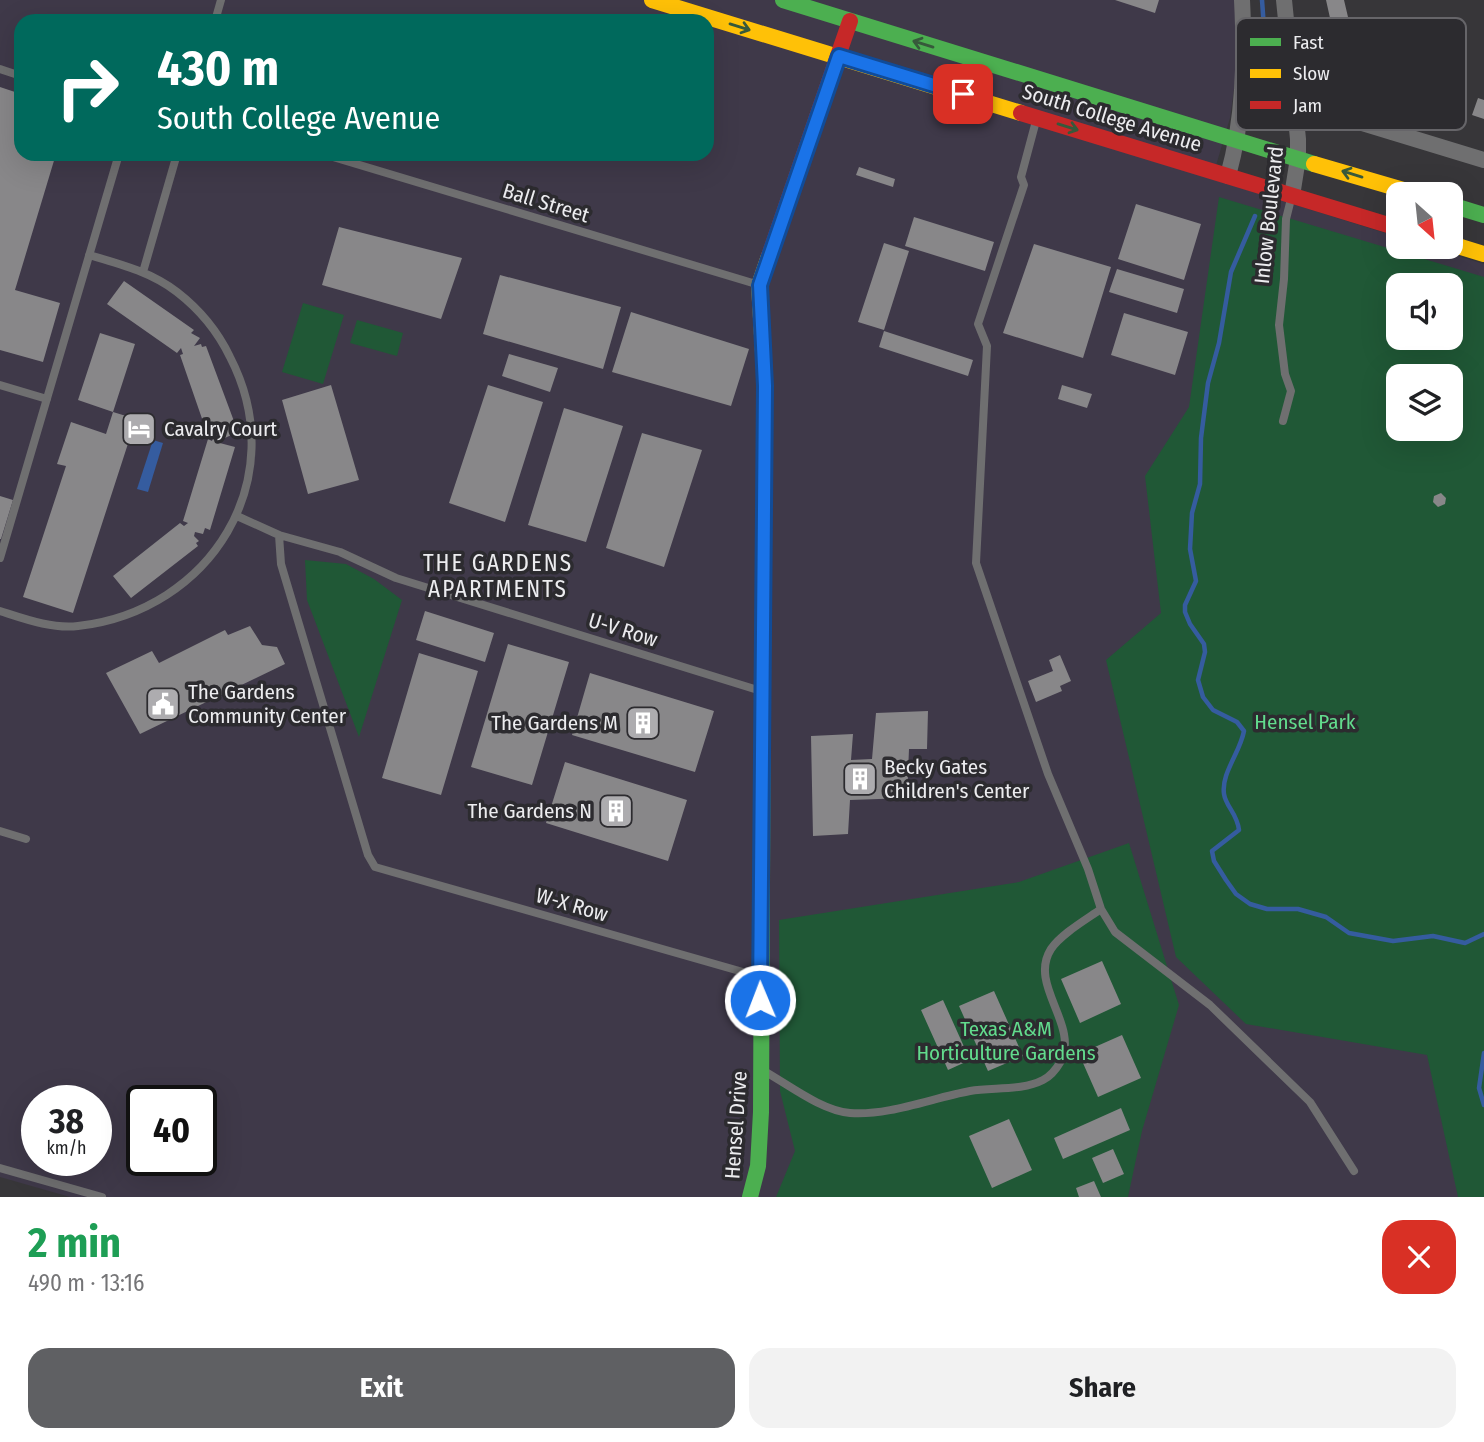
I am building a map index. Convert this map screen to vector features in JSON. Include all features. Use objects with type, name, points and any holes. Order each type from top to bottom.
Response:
[{"type":"main road","name":"South College Avenue","points":[[652,0],[699,14]]},
{"type":"main road","name":"South College Avenue","points":[[783,0],[850,21],[1228,176],[1386,224]]},
{"type":"main road","name":"South College Avenue","points":[[714,19],[839,56],[1238,142],[1386,185]]},
{"type":"main road","name":"Hensel Drive","points":[[750,1197],[760,1138],[762,1070],[760,977],[765,386],[760,285],[850,21]]},
{"type":"main road","points":[[1463,209],[1484,215]]},
{"type":"main road","points":[[1463,248],[1484,254]]},
{"type":"street","name":"Inlow Boulevard","points":[[1242,0],[1243,18]]},
{"type":"street","name":"Inlow Boulevard","points":[[1283,0],[1285,18]]},
{"type":"street","name":"Inlow Boulevard","points":[[1228,176],[1239,130]]},
{"type":"street","name":"Inlow Boulevard","points":[[1292,196],[1298,158],[1296,130]]},
{"type":"street","points":[[1385,130],[1484,160]]},
{"type":"lane","points":[[1042,100],[1021,177],[1024,185],[978,324],[987,346],[976,564],[1048,774],[1088,869],[1101,909],[1115,932],[1210,1005],[1310,1102],[1354,1171]]},
{"type":"lane","points":[[0,558],[117,161]]},
{"type":"lane","points":[[143,272],[175,161]]},
{"type":"lane","name":"Ball Street","points":[[346,161],[760,285]]},
{"type":"lane","name":"Inlow Boulevard","points":[[1283,421],[1291,391],[1285,374],[1279,325],[1286,219],[1292,196]]},
{"type":"lane","points":[[0,611],[42,623],[76,626],[110,620],[169,595],[194,576],[218,548],[237,516],[247,483],[252,450],[250,412],[239,373],[222,340],[204,317],[176,291],[143,272],[89,255]]},
{"type":"lane","points":[[0,385],[47,399]]},
{"type":"lane","name":"U-V Row","points":[[237,516],[279,535],[340,552],[396,578],[762,691]]},
{"type":"lane","name":"W-X Row","points":[[279,535],[281,564],[368,855],[375,867],[760,977]]},
{"type":"lane","points":[[0,831],[26,839]]},
{"type":"lane","points":[[762,1070],[831,1109],[850,1113],[875,1112],[972,1091],[1033,1084],[1045,1079],[1060,1062],[1066,1037],[1049,989],[1045,968],[1051,949],[1101,909]]},
{"type":"lane","points":[[0,1168],[102,1197]]},
{"type":"shaded area","points":[[0,0],[1235,0],[1236,74],[1230,118],[1212,179],[1386,233],[1386,259],[1463,258],[1484,264],[1484,1197],[70,1197],[0,1177]]},
{"type":"green space","name":"Hensel Park","points":[[1219,197],[1386,247],[1386,259],[1424,259],[1484,277],[1484,1197],[1458,1197],[1427,1055],[1246,1024],[1176,957],[1106,660],[1161,613],[1145,476],[1189,407]]},
{"type":"green space","points":[[303,303],[344,315],[323,384],[282,372]]},
{"type":"green space","points":[[357,320],[403,333],[397,356],[350,343]]},
{"type":"green space","points":[[305,560],[346,564],[374,579],[402,600],[359,737],[307,600]]},
{"type":"green space","name":"Texas A&M Horticulture Gardens","points":[[1129,843],[1179,1005],[1142,1131],[1128,1197],[776,1197],[795,1151],[780,1091],[779,920],[1019,882]]},
{"type":"water","points":[[153,440],[163,443],[148,492],[137,489]]},
{"type":"building","points":[[1115,0],[1159,0],[1155,13]]},
{"type":"building","points":[[1326,0],[1344,0],[1348,17],[1330,18]]},
{"type":"building","points":[[0,87],[14,92],[14,161],[54,161],[15,290],[60,303],[43,362],[0,350]]},
{"type":"building","points":[[1478,98],[1484,100],[1484,119],[1472,115]]},
{"type":"building","points":[[859,167],[895,179],[893,187],[856,175]]},
{"type":"building","points":[[1136,204],[1201,224],[1184,280],[1118,259]]},
{"type":"building","points":[[914,217],[994,242],[985,271],[905,246]]},
{"type":"building","points":[[339,227],[462,258],[441,319],[322,285]]},
{"type":"building","points":[[884,243],[909,251],[884,330],[858,322]]},
{"type":"building","points":[[1034,244],[1111,267],[1083,358],[1003,333]]},
{"type":"building","points":[[1117,269],[1184,289],[1177,313],[1109,292]]},
{"type":"building","points":[[500,275],[621,307],[603,369],[483,334]]},
{"type":"building","points":[[124,281],[194,330],[191,333],[200,338],[194,346],[206,346],[238,432],[216,442],[235,447],[210,530],[205,528],[203,534],[195,532],[198,546],[131,598],[113,576],[180,523],[184,526],[188,523],[183,521],[208,439],[212,441],[213,437],[208,436],[180,355],[183,354],[181,348],[177,353],[107,304]]},
{"type":"building","points":[[631,312],[749,349],[731,406],[612,372]]},
{"type":"building","points":[[1124,313],[1188,332],[1175,375],[1111,355]]},
{"type":"building","points":[[884,331],[973,360],[968,376],[879,347]]},
{"type":"building","points":[[100,333],[135,344],[113,412],[78,400]]},
{"type":"building","points":[[509,354],[558,368],[550,392],[502,376]]},
{"type":"building","points":[[331,385],[359,480],[308,494],[282,400]]},
{"type":"building","points":[[488,385],[543,402],[505,522],[449,503]]},
{"type":"building","points":[[1062,385],[1092,394],[1087,408],[1058,399]]},
{"type":"building","points":[[564,408],[623,426],[586,542],[528,525]]},
{"type":"building","points":[[113,412],[136,419],[73,613],[23,597],[66,466],[57,464],[71,422],[106,434]]},
{"type":"building","points":[[642,433],[702,450],[664,567],[606,548]]},
{"type":"building","points":[[1441,493],[1446,498],[1445,504],[1438,507],[1433,502],[1434,496]]},
{"type":"building","points":[[0,496],[13,500],[1,539],[0,539]]},
{"type":"building","points":[[425,611],[494,633],[485,662],[416,640]]},
{"type":"building","name":"The Gardens Community Center","points":[[250,626],[262,645],[277,647],[285,664],[140,734],[106,673],[152,651],[159,663],[225,630],[228,635]]},
{"type":"building","points":[[508,644],[569,662],[532,785],[471,767]]},
{"type":"building","points":[[419,653],[478,671],[441,795],[382,778]]},
{"type":"building","points":[[1060,655],[1071,681],[1060,686],[1062,691],[1036,702],[1028,681],[1053,671],[1049,660]]},
{"type":"building","name":"The Gardens M","points":[[590,673],[714,711],[695,772],[572,735]]},
{"type":"building","name":"Becky Gates Children's Center","points":[[928,711],[927,749],[909,749],[907,798],[850,800],[848,834],[813,836],[811,736],[853,734],[851,760],[872,759],[876,713]]},
{"type":"building","name":"The Gardens N","points":[[565,762],[687,800],[668,861],[546,823]]},
{"type":"building","points":[[1102,961],[1121,1004],[1080,1023],[1061,979]]},
{"type":"building","points":[[994,991],[1023,1056],[988,1071],[959,1006]]},
{"type":"building","points":[[943,1000],[970,1060],[948,1070],[921,1010]]},
{"type":"building","points":[[1122,1035],[1141,1078],[1098,1097],[1079,1054]]},
{"type":"building","points":[[1121,1108],[1130,1130],[1063,1159],[1054,1138]]},
{"type":"building","points":[[1009,1119],[1032,1170],[992,1188],[969,1136]]},
{"type":"building","points":[[1113,1149],[1124,1174],[1103,1183],[1092,1158]]},
{"type":"building","points":[[1094,1181],[1101,1197],[1079,1197],[1076,1188]]},
{"type":"waterway","points":[[1262,0],[1263,18]]},
{"type":"waterway","points":[[1255,216],[1231,272],[1219,343],[1208,383],[1201,438],[1200,484],[1192,513],[1190,549],[1196,581],[1185,605],[1190,624],[1204,644],[1205,652],[1198,680],[1203,697],[1213,710],[1237,722],[1244,731],[1224,786],[1225,799],[1239,830],[1212,851],[1214,861],[1236,894],[1250,904],[1267,909],[1298,909],[1326,917],[1349,933],[1393,941],[1433,936],[1465,943],[1484,934]]},
{"type":"waterway","points":[[1484,1053],[1479,1088],[1484,1105]]},
{"type":"traffic: fast","points":[[783,0],[1314,164]]},
{"type":"traffic: fast","points":[[1463,209],[1484,215]]},
{"type":"traffic: fast","points":[[750,1197],[758,1166],[761,1112],[763,657]]},
{"type":"traffic: slow","points":[[652,0],[698,14]]},
{"type":"traffic: slow","points":[[714,19],[1021,113]]},
{"type":"traffic: slow","points":[[1314,164],[1386,185]]},
{"type":"traffic: slow","points":[[1463,248],[1484,254]]},
{"type":"traffic: slow","points":[[763,657],[765,386],[759,285],[769,256]]},
{"type":"traffic: jam","points":[[769,256],[850,21]]},
{"type":"traffic: jam","points":[[1021,113],[1386,224]]},
{"type":"place","name":"Cavalry Court","points":[[139,429]]},
{"type":"place","name":"The Gardens Community Center","points":[[163,704]]},
{"type":"place","name":"The Gardens M","points":[[643,723]]},
{"type":"place","name":"Becky Gates Children's Center","points":[[860,779]]},
{"type":"place","name":"The Gardens N","points":[[616,811]]},
{"type":"district","name":"THE GARDENS APARTMENTS","points":[[498,576]]},
{"type":"route","points":[[760,1000],[765,386],[760,285],[839,56],[963,94]]}]
